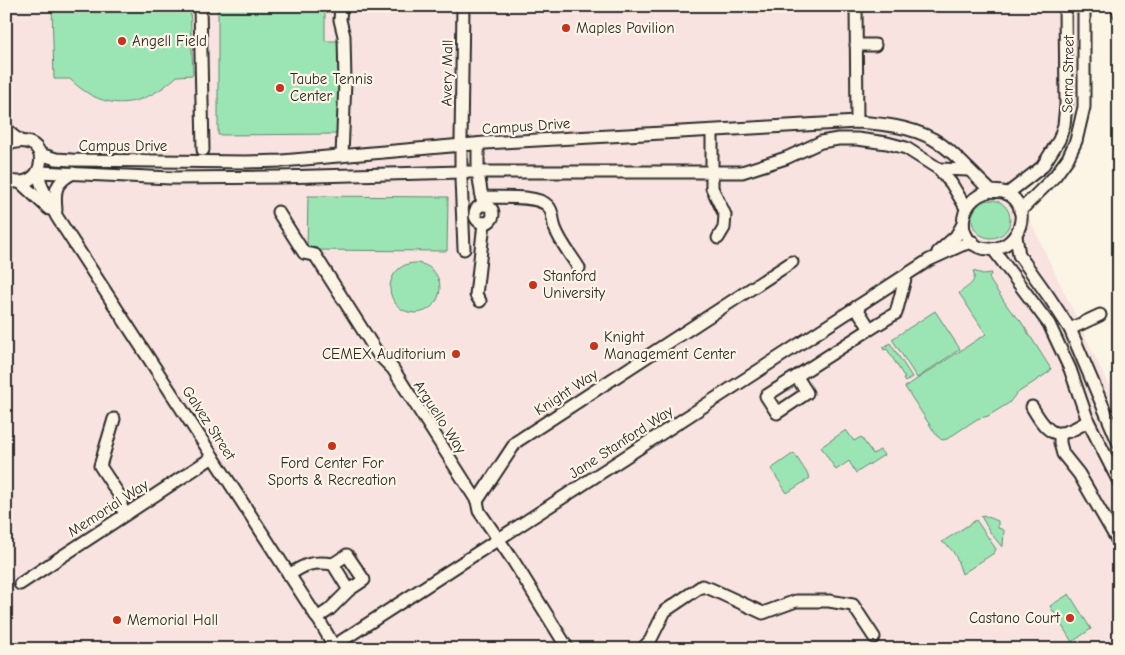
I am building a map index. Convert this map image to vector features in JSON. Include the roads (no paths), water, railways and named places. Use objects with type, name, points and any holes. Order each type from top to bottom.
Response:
[{"type":"street","points":[[200,6],[203,150]]},
{"type":"street","points":[[340,6],[340,20],[344,36],[345,82],[342,156]]},
{"type":"street","name":"Avery Mall","points":[[463,6],[461,174],[464,249]]},
{"type":"street","points":[[856,6],[857,122]]},
{"type":"street","name":"Serra Street","points":[[1007,194],[1042,167],[1058,140],[1064,125],[1066,105],[1066,6]]},
{"type":"street","name":"Serra Street","points":[[1020,211],[1055,176],[1068,158],[1082,122],[1084,107],[1084,6]]},
{"type":"street","points":[[1117,6],[1119,13]]},
{"type":"street","points":[[856,45],[876,45]]},
{"type":"street","name":"Campus Drive","points":[[20,141],[33,144],[37,147],[40,154],[56,159],[246,162],[478,144],[857,122],[894,126],[916,131],[951,152],[991,192]]},
{"type":"street","points":[[6,128],[20,141]]},
{"type":"street","points":[[712,130],[712,188],[725,215],[724,228],[718,238]]},
{"type":"street","name":"Campus Drive","points":[[20,182],[33,178],[39,172],[171,178],[478,172],[742,172],[786,158],[821,142],[838,139],[857,139],[906,148],[939,169],[951,183],[966,208]]},
{"type":"street","points":[[6,145],[20,141]]},
{"type":"street","points":[[478,144],[478,172],[482,201],[474,214],[477,220],[484,223],[476,295],[480,302]]},
{"type":"street","points":[[39,172],[41,167],[40,154]]},
{"type":"street","points":[[1042,167],[1044,187]]},
{"type":"street","points":[[939,169],[969,170]]},
{"type":"street","name":"Galvez Street","points":[[39,172],[42,187],[57,217],[289,574],[317,618],[331,647]]},
{"type":"street","points":[[57,217],[56,189],[63,178],[73,173]]},
{"type":"street","points":[[6,179],[20,182]]},
{"type":"street","name":"Galvez Street","points":[[20,182],[57,217]]},
{"type":"street","points":[[963,224],[965,233],[972,242],[982,248],[993,249],[1002,247],[1010,242],[1016,236],[1021,224],[1020,211],[1017,204],[1007,194],[991,192],[980,194],[966,208]]},
{"type":"street","points":[[482,201],[536,199],[548,206],[552,211],[558,236],[579,268]]},
{"type":"street","name":"Jane Stanford Way","points":[[331,647],[929,260],[956,236],[963,224],[966,208]]},
{"type":"street","name":"Arguello Way","points":[[278,212],[304,253],[315,255],[378,354],[393,369],[476,502],[479,511],[499,539],[568,649]]},
{"type":"street","points":[[1016,236],[1019,255],[1070,329],[1119,444]]},
{"type":"street","name":"Jane Stanford Way","points":[[929,260],[972,242]]},
{"type":"street","points":[[993,249],[1049,324],[1070,369],[1088,421],[1119,482]]},
{"type":"street","name":"Knight Way","points":[[476,502],[516,442],[792,262]]},
{"type":"street","points":[[797,377],[896,313],[906,275]]},
{"type":"street","points":[[1013,275],[1035,278]]},
{"type":"street","points":[[856,307],[870,329]]},
{"type":"street","points":[[1070,329],[1100,316]]},
{"type":"street","points":[[1032,407],[1043,426],[1052,433],[1065,434],[1088,421]]},
{"type":"street","points":[[114,419],[100,466],[121,498],[121,507],[126,514]]},
{"type":"street","points":[[1060,433],[1062,454],[1079,474],[1119,543]]},
{"type":"street","name":"Memorial Way","points":[[20,584],[213,457]]},
{"type":"street","points":[[289,574],[303,565],[318,562],[333,564],[347,555],[364,580],[349,590],[329,610],[317,618]]},
{"type":"street","points":[[333,564],[349,590]]},
{"type":"street","points":[[642,649],[650,641],[666,611],[702,586],[763,613],[796,601],[829,601],[853,605],[874,637]]},
{"type":"street","points":[[1114,649],[1119,646]]},
{"type":"place","name":"Maples Pavilion","points":[[566,28]]},
{"type":"place","name":"Angell Field","points":[[122,41]]},
{"type":"place","name":"Taube Tennis Center","points":[[280,88]]},
{"type":"place","name":"Stanford University","points":[[533,285]]},
{"type":"place","name":"Knight Management Center","points":[[594,346]]},
{"type":"place","name":"CEMEX Auditorium","points":[[456,354]]},
{"type":"place","name":"Ford Center For Sports & Recreation","points":[[332,446]]},
{"type":"place","name":"Castano Court","points":[[1070,618]]},
{"type":"place","name":"Memorial Hall","points":[[117,620]]}]
